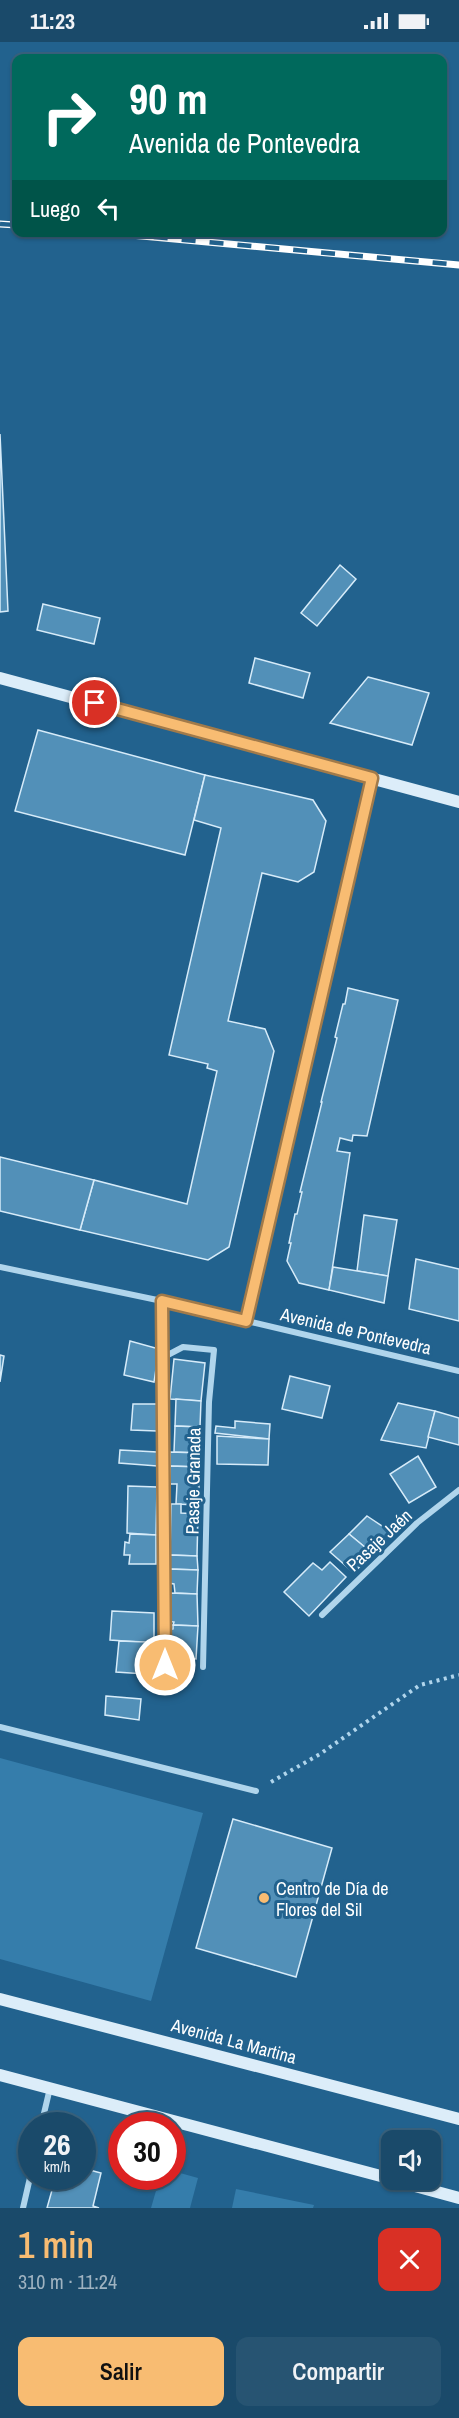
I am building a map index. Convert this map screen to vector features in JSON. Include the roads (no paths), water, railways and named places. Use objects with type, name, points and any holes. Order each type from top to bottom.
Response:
[{"type":"street","points":[[0,678],[459,802]]},
{"type":"street","points":[[246,1321],[372,778]]},
{"type":"street","name":"Avenida de Pontevedra","points":[[0,1267],[162,1301],[459,1371]]},
{"type":"street","points":[[162,1301],[165,1688]]},
{"type":"street","name":"Pasaje Granada","points":[[162,1358],[183,1347],[214,1350],[209,1402],[203,1667]]},
{"type":"street","name":"Pasaje Jaén","points":[[322,1615],[417,1523],[459,1490]]},
{"type":"street","points":[[0,1727],[256,1791]]},
{"type":"street","name":"Avenida La Martina","points":[[0,1999],[459,2118]]},
{"type":"street","points":[[0,2075],[381,2176]]},
{"type":"street","points":[[44,2112],[50,2088]]},
{"type":"street","points":[[23,2208],[27,2190]]},
{"type":"street","points":[[431,2190],[459,2198]]},
{"type":"railway","points":[[0,224],[12,225]]},
{"type":"railway","points":[[153,237],[459,265]]},
{"type":"place","name":"Centro de Día de Flores del Sil","points":[[264,1898]]}]
